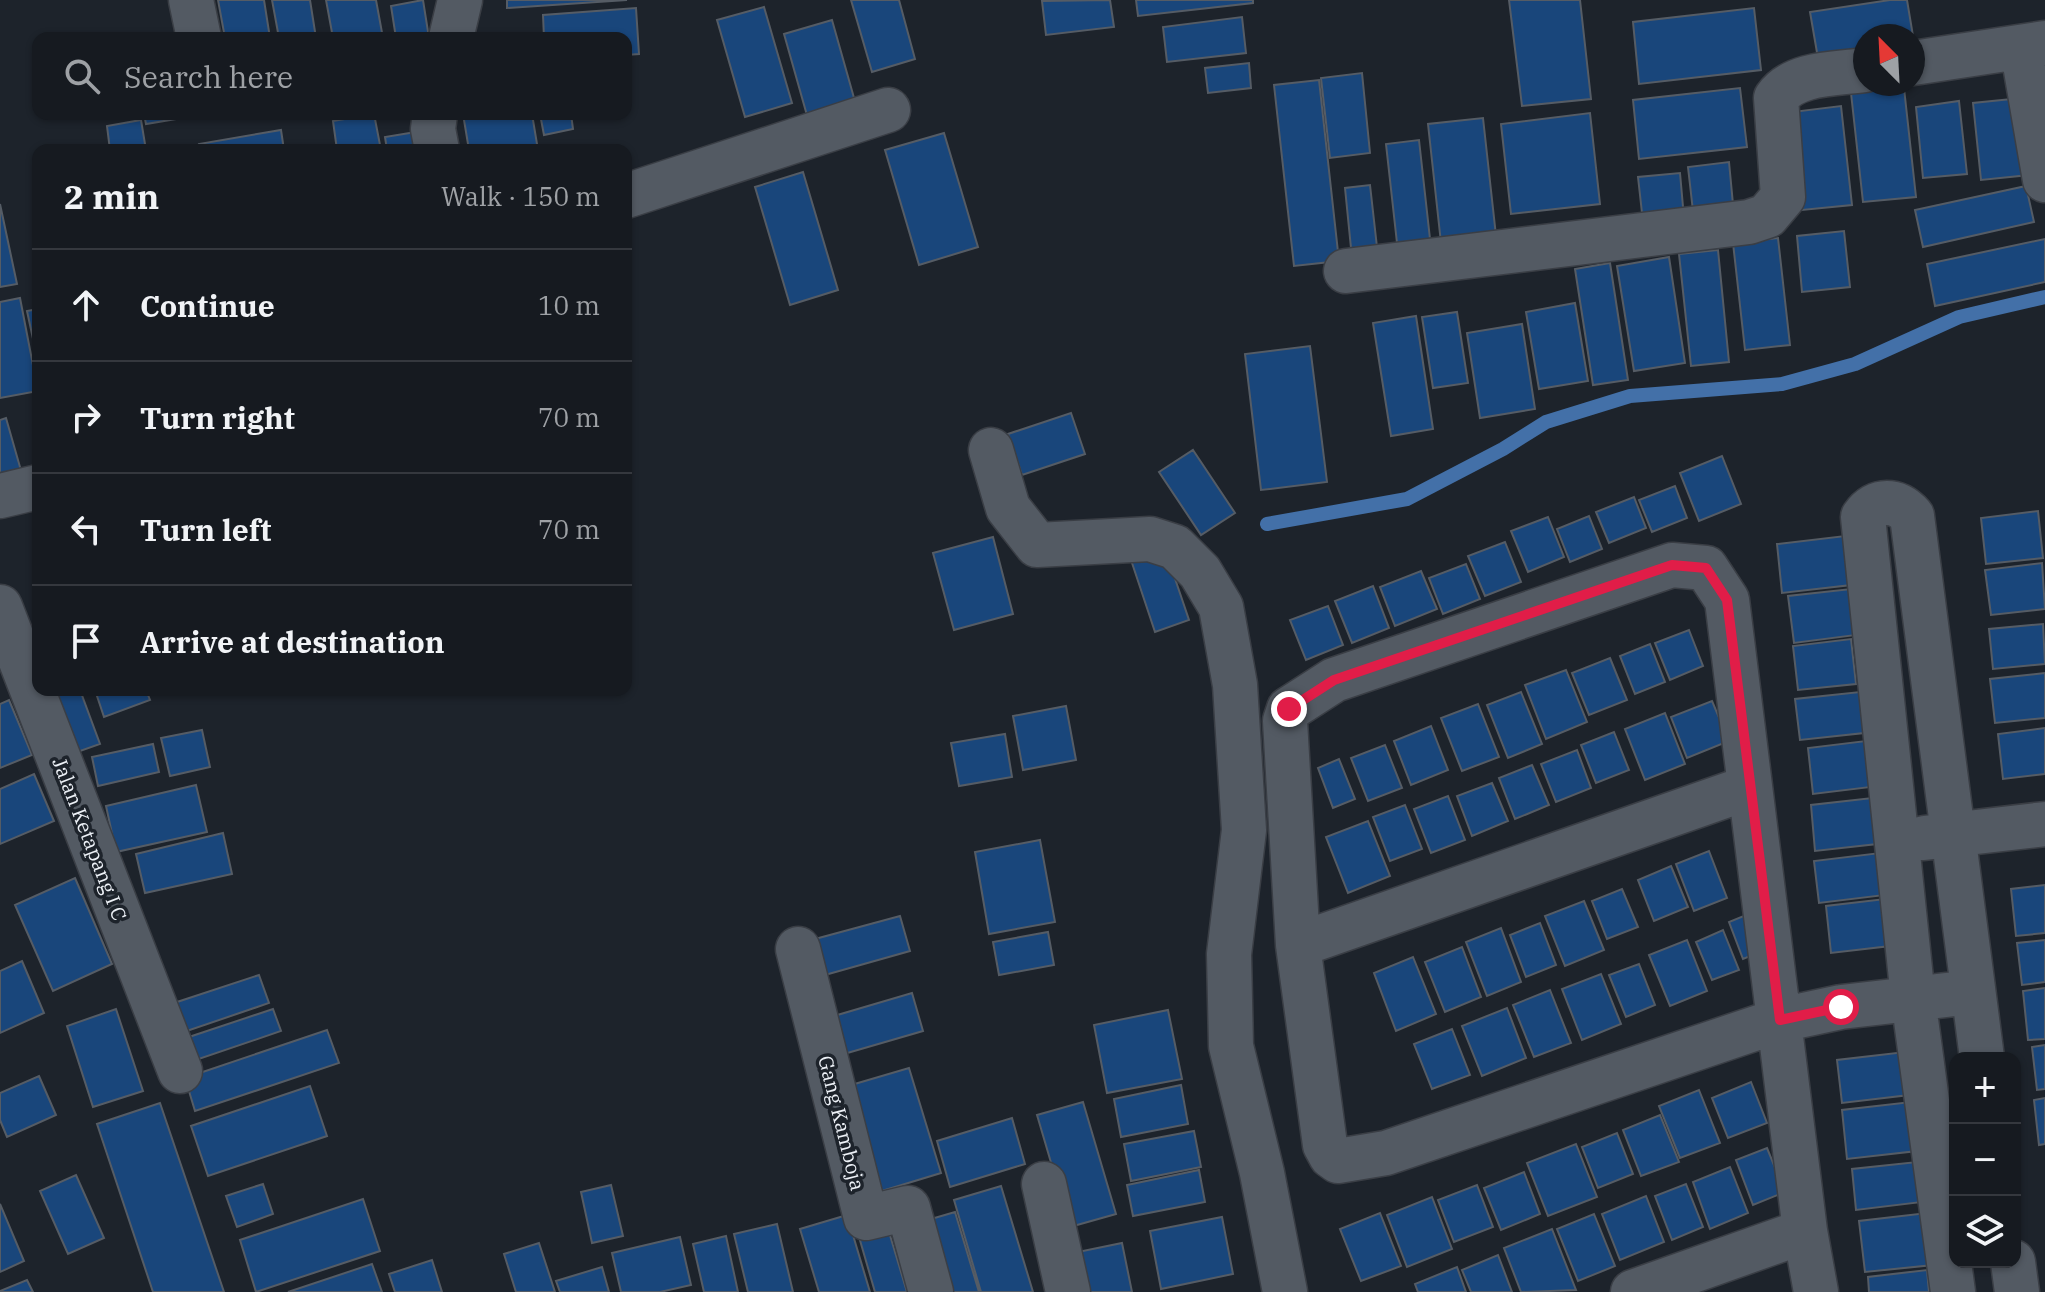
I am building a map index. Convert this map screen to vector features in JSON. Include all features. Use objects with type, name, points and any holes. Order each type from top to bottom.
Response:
[{"type":"street","points":[[191,0],[198,32]]},
{"type":"street","points":[[452,32],[460,0]]},
{"type":"street","points":[[1925,61],[2034,45],[2045,180]]},
{"type":"street","points":[[1346,271],[1749,222],[1767,216],[1783,197],[1776,98],[1781,90],[1796,81],[1853,72]]},
{"type":"street","points":[[632,194],[888,110]]},
{"type":"street","points":[[434,120],[436,144]]},
{"type":"street","points":[[991,450],[1008,508],[1037,545],[1150,539],[1175,547],[1210,589],[1235,685],[1244,830],[1229,954],[1231,1046],[1262,1173],[1285,1292]]},
{"type":"street","points":[[0,496],[32,488]]},
{"type":"street","points":[[1953,1292],[1913,998],[1863,517],[1877,504],[1893,503],[1904,507],[1912,516],[1981,1052]]},
{"type":"street","points":[[1816,1292],[1805,1231],[1780,1020],[1727,600],[1706,568],[1672,565],[1334,680],[1289,709],[1285,721],[1298,945],[1325,1145],[1338,1161],[1386,1153],[1780,1020],[1841,1007],[1972,992]]},
{"type":"street","name":"Jalan Ketapang I C","points":[[0,607],[32,689]]},
{"type":"street","name":"Jalan Ketapang I C","points":[[35,696],[180,1071]]},
{"type":"street","points":[[1298,945],[1750,787]]},
{"type":"street","points":[[1898,841],[2045,824]]},
{"type":"street","name":"Gang Kamboja","points":[[798,949],[866,1218],[908,1208],[931,1292]]},
{"type":"street","points":[[1044,1184],[1068,1292]]},
{"type":"street","points":[[1633,1292],[1805,1231]]},
{"type":"street","points":[[2014,1268],[2017,1292]]},
{"type":"building","points":[[218,0],[264,0],[269,32],[224,32]]},
{"type":"building","points":[[272,0],[310,0],[315,32],[278,32]]},
{"type":"building","points":[[326,0],[376,0],[382,32],[332,32]]},
{"type":"building","points":[[423,0],[428,32],[395,32],[391,6]]},
{"type":"building","points":[[507,0],[627,0],[507,8]]},
{"type":"building","points":[[851,0],[899,0],[915,59],[872,72]]},
{"type":"building","points":[[1110,0],[1114,27],[1046,35],[1042,1]]},
{"type":"building","points":[[1136,0],[1253,0],[1253,3],[1138,16]]},
{"type":"building","points":[[1509,0],[1580,0],[1591,99],[1522,106]]},
{"type":"building","points":[[1907,0],[1911,24],[1853,24],[1853,59],[1819,64],[1810,12]]},
{"type":"building","points":[[764,7],[792,103],[745,117],[717,20]]},
{"type":"building","points":[[636,8],[639,54],[632,55],[632,32],[544,32],[543,15]]},
{"type":"building","points":[[1754,8],[1761,70],[1639,84],[1633,22]]},
{"type":"building","points":[[1242,17],[1246,53],[1167,62],[1163,27]]},
{"type":"building","points":[[832,20],[858,112],[810,126],[784,34]]},
{"type":"building","points":[[1249,63],[1251,88],[1208,93],[1205,68]]},
{"type":"building","points":[[1362,73],[1370,153],[1330,158],[1321,78]]},
{"type":"building","points":[[1319,80],[1339,261],[1294,266],[1274,85]]},
{"type":"building","points":[[1740,88],[1747,147],[1639,159],[1633,100]]},
{"type":"building","points":[[1851,93],[1853,96],[1905,96],[1916,197],[1863,202]]},
{"type":"building","points":[[2021,98],[2029,175],[1981,180],[1973,103]]},
{"type":"building","points":[[1959,101],[1967,174],[1923,178],[1916,107]]},
{"type":"building","points":[[1841,106],[1852,205],[1802,210],[1792,112]]},
{"type":"building","points":[[1590,113],[1600,204],[1511,214],[1501,124]]},
{"type":"building","points":[[1483,118],[1496,236],[1441,243],[1428,124]]},
{"type":"building","points":[[141,120],[145,144],[109,144],[107,126]]},
{"type":"building","points":[[145,120],[170,120],[146,124]]},
{"type":"building","points":[[375,120],[380,144],[336,144],[333,121]]},
{"type":"building","points":[[464,120],[533,120],[537,144],[468,144]]},
{"type":"building","points":[[541,120],[572,120],[573,129],[544,135]]},
{"type":"building","points":[[281,130],[283,144],[199,144]]},
{"type":"building","points":[[422,131],[424,144],[386,144],[385,137]]},
{"type":"building","points":[[944,133],[978,247],[919,265],[885,150]]},
{"type":"building","points":[[1419,140],[1431,248],[1398,252],[1386,144]]},
{"type":"building","points":[[1729,162],[1734,215],[1694,220],[1688,167]]},
{"type":"building","points":[[803,172],[838,290],[790,305],[755,187]]},
{"type":"building","points":[[1680,173],[1684,218],[1643,222],[1638,177]]},
{"type":"building","points":[[1370,185],[1378,256],[1352,258],[1345,188]]},
{"type":"building","points":[[2026,186],[2034,222],[1923,247],[1915,210]]},
{"type":"building","points":[[0,204],[17,284],[0,287]]},
{"type":"building","points":[[1844,231],[1850,287],[1802,292],[1797,236]]},
{"type":"building","points":[[1778,238],[1790,345],[1745,350],[1733,243]]},
{"type":"building","points":[[2045,239],[2045,282],[1935,306],[1927,264]]},
{"type":"building","points":[[1718,250],[1729,362],[1691,366],[1679,254]]},
{"type":"building","points":[[1669,257],[1685,363],[1634,371],[1617,266]]},
{"type":"building","points":[[1610,263],[1628,380],[1593,385],[1575,269]]},
{"type":"building","points":[[20,298],[32,360],[32,392],[0,398],[0,302]]},
{"type":"building","points":[[1575,303],[1588,381],[1539,389],[1526,312]]},
{"type":"building","points":[[32,310],[32,334],[27,311]]},
{"type":"building","points":[[1457,312],[1468,383],[1433,388],[1422,317]]},
{"type":"building","points":[[1416,316],[1433,429],[1391,436],[1373,323]]},
{"type":"building","points":[[1522,324],[1535,409],[1480,418],[1467,333]]},
{"type":"building","points":[[1310,346],[1327,482],[1261,490],[1245,354]]},
{"type":"building","points":[[1071,413],[1085,454],[1022,475],[1008,434]]},
{"type":"building","points":[[6,418],[22,474],[0,481],[0,420]]},
{"type":"building","points":[[1193,450],[1235,513],[1201,535],[1159,472]]},
{"type":"building","points":[[1722,456],[1741,504],[1699,521],[1680,473]]},
{"type":"building","points":[[1675,486],[1687,518],[1652,532],[1639,500]]},
{"type":"building","points":[[1634,497],[1646,528],[1609,543],[1596,512]]},
{"type":"building","points":[[2038,511],[2043,558],[1986,564],[1981,518]]},
{"type":"building","points":[[1589,516],[1602,549],[1570,562],[1557,529]]},
{"type":"building","points":[[1548,517],[1564,557],[1528,572],[1511,531]]},
{"type":"building","points":[[1845,536],[1851,585],[1782,593],[1777,544]]},
{"type":"building","points":[[993,537],[1013,614],[954,630],[933,553]]},
{"type":"building","points":[[1505,542],[1521,582],[1485,596],[1468,556]]},
{"type":"building","points":[[1165,549],[1189,620],[1155,632],[1131,560]]},
{"type":"building","points":[[2042,563],[2045,609],[1991,615],[1985,570]]},
{"type":"building","points":[[1466,564],[1480,599],[1443,614],[1429,578]]},
{"type":"building","points":[[1421,571],[1437,609],[1395,626],[1380,587]]},
{"type":"building","points":[[1373,586],[1389,628],[1352,643],[1335,601]]},
{"type":"building","points":[[1851,589],[1856,635],[1794,643],[1788,596]]},
{"type":"building","points":[[1328,606],[1343,645],[1306,660],[1290,620]]},
{"type":"building","points":[[2043,624],[2045,664],[1993,669],[1989,629]]},
{"type":"building","points":[[1689,630],[1703,666],[1670,680],[1655,643]]},
{"type":"building","points":[[1851,639],[1856,684],[1798,690],[1793,646]]},
{"type":"building","points":[[1650,644],[1665,682],[1635,694],[1620,656]]},
{"type":"building","points":[[1610,658],[1627,700],[1589,715],[1572,673]]},
{"type":"building","points":[[1566,670],[1587,722],[1546,739],[1525,685]]},
{"type":"building","points":[[2045,673],[2045,718],[1995,723],[1990,679]]},
{"type":"building","points":[[1521,692],[1542,744],[1508,758],[1487,705]]},
{"type":"building","points":[[1860,692],[1864,733],[1800,740],[1795,699]]},
{"type":"building","points":[[45,696],[82,696],[100,744],[66,756]]},
{"type":"building","points":[[97,696],[148,696],[150,700],[104,717]]},
{"type":"building","points":[[9,700],[32,755],[0,768],[0,704]]},
{"type":"building","points":[[1712,701],[1729,741],[1687,758],[1671,717]]},
{"type":"building","points":[[1478,704],[1499,757],[1462,771],[1441,718]]},
{"type":"building","points":[[1066,706],[1076,760],[1023,770],[1013,716]]},
{"type":"building","points":[[1665,713],[1685,764],[1645,780],[1625,729]]},
{"type":"building","points":[[1431,726],[1448,770],[1411,785],[1394,741]]},
{"type":"building","points":[[2045,728],[2045,774],[2003,779],[1998,734]]},
{"type":"building","points":[[202,730],[210,767],[170,776],[161,738]]},
{"type":"building","points":[[1614,732],[1629,770],[1596,783],[1581,745]]},
{"type":"building","points":[[1005,734],[1012,777],[959,786],[951,743]]},
{"type":"building","points":[[1874,740],[1879,786],[1813,794],[1808,748]]},
{"type":"building","points":[[153,744],[159,772],[98,786],[92,757]]},
{"type":"building","points":[[1385,745],[1402,788],[1368,801],[1351,758]]},
{"type":"building","points":[[1577,750],[1591,788],[1556,802],[1541,764]]},
{"type":"building","points":[[1339,759],[1355,799],[1333,808],[1318,768]]},
{"type":"building","points":[[1532,765],[1549,805],[1515,819],[1499,778]]},
{"type":"building","points":[[34,774],[54,821],[0,844],[0,789]]},
{"type":"building","points":[[1492,783],[1508,821],[1472,836],[1457,796]]},
{"type":"building","points":[[196,785],[207,832],[116,852],[106,806]]},
{"type":"building","points":[[1448,796],[1465,840],[1431,853],[1414,809]]},
{"type":"building","points":[[1881,797],[1886,843],[1815,851],[1811,805]]},
{"type":"building","points":[[1405,805],[1422,849],[1390,861],[1373,817]]},
{"type":"building","points":[[1368,821],[1390,876],[1348,893],[1326,837]]},
{"type":"building","points":[[223,833],[232,874],[145,893],[136,854]]},
{"type":"building","points":[[1040,840],[1055,922],[989,934],[975,852]]},
{"type":"building","points":[[1709,851],[1727,898],[1694,911],[1676,864]]},
{"type":"building","points":[[1880,853],[1885,895],[1819,903],[1814,861]]},
{"type":"building","points":[[1671,866],[1688,907],[1654,921],[1638,880]]},
{"type":"building","points":[[75,878],[112,964],[53,991],[15,905]]},
{"type":"building","points":[[2045,885],[2045,933],[2016,936],[2011,889]]},
{"type":"building","points":[[1622,889],[1638,927],[1607,939],[1592,901]]},
{"type":"building","points":[[1885,899],[1890,946],[1831,953],[1826,906]]},
{"type":"building","points":[[1584,901],[1604,950],[1565,966],[1545,916]]},
{"type":"building","points":[[1751,913],[1765,950],[1743,959],[1729,922]]},
{"type":"building","points":[[900,916],[910,951],[825,975],[815,939]]},
{"type":"building","points":[[1540,923],[1556,965],[1526,977],[1510,935]]},
{"type":"building","points":[[1501,928],[1521,982],[1487,996],[1466,942]]},
{"type":"building","points":[[1723,930],[1739,970],[1712,980],[1696,942]]},
{"type":"building","points":[[1048,932],[1054,965],[999,975],[993,942]]},
{"type":"building","points":[[1687,940],[1707,991],[1670,1006],[1649,955]]},
{"type":"building","points":[[2045,940],[2045,982],[2022,985],[2017,943]]},
{"type":"building","points":[[1462,947],[1481,997],[1445,1012],[1425,962]]},
{"type":"building","points":[[1413,957],[1436,1014],[1396,1031],[1374,973]]},
{"type":"building","points":[[22,961],[44,1013],[0,1033],[0,971]]},
{"type":"building","points":[[1639,964],[1655,1005],[1626,1017],[1609,975]]},
{"type":"building","points":[[1601,974],[1621,1024],[1582,1040],[1562,989]]},
{"type":"building","points":[[259,975],[269,1003],[178,1034],[168,1005]]},
{"type":"building","points":[[2045,988],[2045,1039],[2028,1040],[2023,991]]},
{"type":"building","points":[[1550,990],[1571,1043],[1534,1057],[1513,1005]]},
{"type":"building","points":[[912,993],[923,1031],[844,1054],[834,1016]]},
{"type":"building","points":[[1507,1008],[1526,1058],[1482,1076],[1462,1026]]},
{"type":"building","points":[[116,1009],[143,1091],[93,1107],[67,1026]]},
{"type":"building","points":[[273,1009],[281,1031],[184,1064],[177,1041]]},
{"type":"building","points":[[1168,1010],[1182,1079],[1107,1093],[1094,1025]]},
{"type":"building","points":[[1452,1029],[1470,1075],[1432,1089],[1414,1044]]},
{"type":"building","points":[[327,1030],[339,1063],[195,1111],[185,1078]]},
{"type":"building","points":[[2045,1045],[2045,1089],[2037,1090],[2032,1047]]},
{"type":"building","points":[[1905,1052],[1909,1095],[1842,1103],[1837,1060]]},
{"type":"building","points":[[909,1068],[941,1173],[872,1194],[841,1088]]},
{"type":"building","points":[[39,1076],[56,1115],[7,1137],[0,1120],[0,1093]]},
{"type":"building","points":[[1751,1082],[1767,1123],[1728,1138],[1712,1098]]},
{"type":"building","points":[[1181,1085],[1188,1124],[1121,1137],[1114,1099]]},
{"type":"building","points":[[310,1086],[327,1136],[208,1176],[191,1126]]},
{"type":"building","points":[[1699,1090],[1720,1143],[1680,1158],[1659,1106]]},
{"type":"building","points":[[2045,1098],[2045,1144],[2039,1145],[2034,1100]]},
{"type":"building","points":[[1083,1102],[1116,1214],[1070,1227],[1037,1115]]},
{"type":"building","points":[[1911,1102],[1917,1151],[1847,1159],[1842,1110]]},
{"type":"building","points":[[160,1103],[224,1292],[153,1292],[97,1124]]},
{"type":"building","points":[[1660,1115],[1679,1162],[1641,1176],[1623,1130]]},
{"type":"building","points":[[1012,1118],[1025,1164],[950,1187],[937,1141]]},
{"type":"building","points":[[1194,1131],[1201,1167],[1131,1181],[1124,1144]]},
{"type":"building","points":[[1617,1133],[1633,1174],[1598,1188],[1582,1147]]},
{"type":"building","points":[[1576,1144],[1597,1197],[1548,1216],[1527,1163]]},
{"type":"building","points":[[1767,1148],[1785,1192],[1753,1205],[1736,1160]]},
{"type":"building","points":[[1917,1162],[1922,1202],[1856,1210],[1852,1169]]},
{"type":"building","points":[[1730,1167],[1748,1213],[1710,1229],[1693,1182]]},
{"type":"building","points":[[1199,1170],[1205,1202],[1133,1216],[1127,1185]]},
{"type":"building","points":[[1524,1172],[1540,1214],[1501,1230],[1484,1188]]},
{"type":"building","points":[[76,1175],[104,1238],[68,1254],[40,1191]]},
{"type":"building","points":[[263,1184],[273,1214],[237,1227],[226,1196]]},
{"type":"building","points":[[1686,1184],[1703,1227],[1672,1240],[1655,1196]]},
{"type":"building","points":[[611,1185],[623,1236],[592,1243],[581,1192]]},
{"type":"building","points":[[1477,1185],[1493,1227],[1454,1242],[1438,1200]]},
{"type":"building","points":[[1001,1186],[1033,1292],[981,1292],[954,1200]]},
{"type":"building","points":[[1646,1196],[1664,1242],[1620,1260],[1602,1214]]},
{"type":"building","points":[[1432,1197],[1452,1249],[1407,1267],[1387,1215]]},
{"type":"building","points":[[363,1199],[380,1251],[256,1292],[240,1240]]},
{"type":"building","points":[[0,1204],[24,1261],[0,1272]]},
{"type":"building","points":[[955,1212],[979,1292],[934,1292],[914,1224]]},
{"type":"building","points":[[1380,1213],[1401,1266],[1361,1281],[1340,1229]]},
{"type":"building","points":[[1927,1213],[1933,1265],[1865,1272],[1859,1221]]},
{"type":"building","points":[[1594,1214],[1615,1266],[1578,1281],[1557,1229]]},
{"type":"building","points":[[847,1215],[870,1292],[819,1292],[800,1229]]},
{"type":"building","points":[[1222,1217],[1233,1274],[1161,1289],[1150,1231]]},
{"type":"building","points":[[886,1222],[907,1292],[875,1292],[857,1230]]},
{"type":"building","points":[[777,1224],[793,1292],[748,1292],[734,1234]]},
{"type":"building","points":[[1552,1229],[1576,1290],[1521,1292],[1504,1248]]},
{"type":"building","points":[[726,1236],[738,1292],[704,1292],[693,1244]]},
{"type":"building","points":[[680,1237],[691,1285],[660,1292],[621,1292],[612,1253]]},
{"type":"building","points":[[539,1243],[555,1292],[516,1292],[504,1254]]},
{"type":"building","points":[[1122,1243],[1132,1292],[1081,1292],[1073,1253]]},
{"type":"building","points":[[1498,1255],[1512,1292],[1471,1292],[1462,1270]]},
{"type":"building","points":[[432,1260],[442,1292],[395,1292],[389,1274]]},
{"type":"building","points":[[372,1264],[382,1292],[288,1292]]},
{"type":"building","points":[[602,1267],[609,1292],[560,1292],[556,1281]]},
{"type":"building","points":[[1457,1267],[1466,1292],[1418,1292],[1415,1284]]},
{"type":"building","points":[[1927,1270],[1929,1292],[1869,1292],[1868,1277]]},
{"type":"building","points":[[27,1280],[33,1292],[0,1292],[0,1291]]},
{"type":"waterway","points":[[1267,524],[1407,499],[1503,449],[1546,422],[1630,396],[1782,384],[1855,364],[1959,317],[2045,297]]},
{"type":"route","points":[[1289,709],[1334,680],[1672,565],[1706,568],[1727,600],[1780,1020],[1841,1007]]}]
